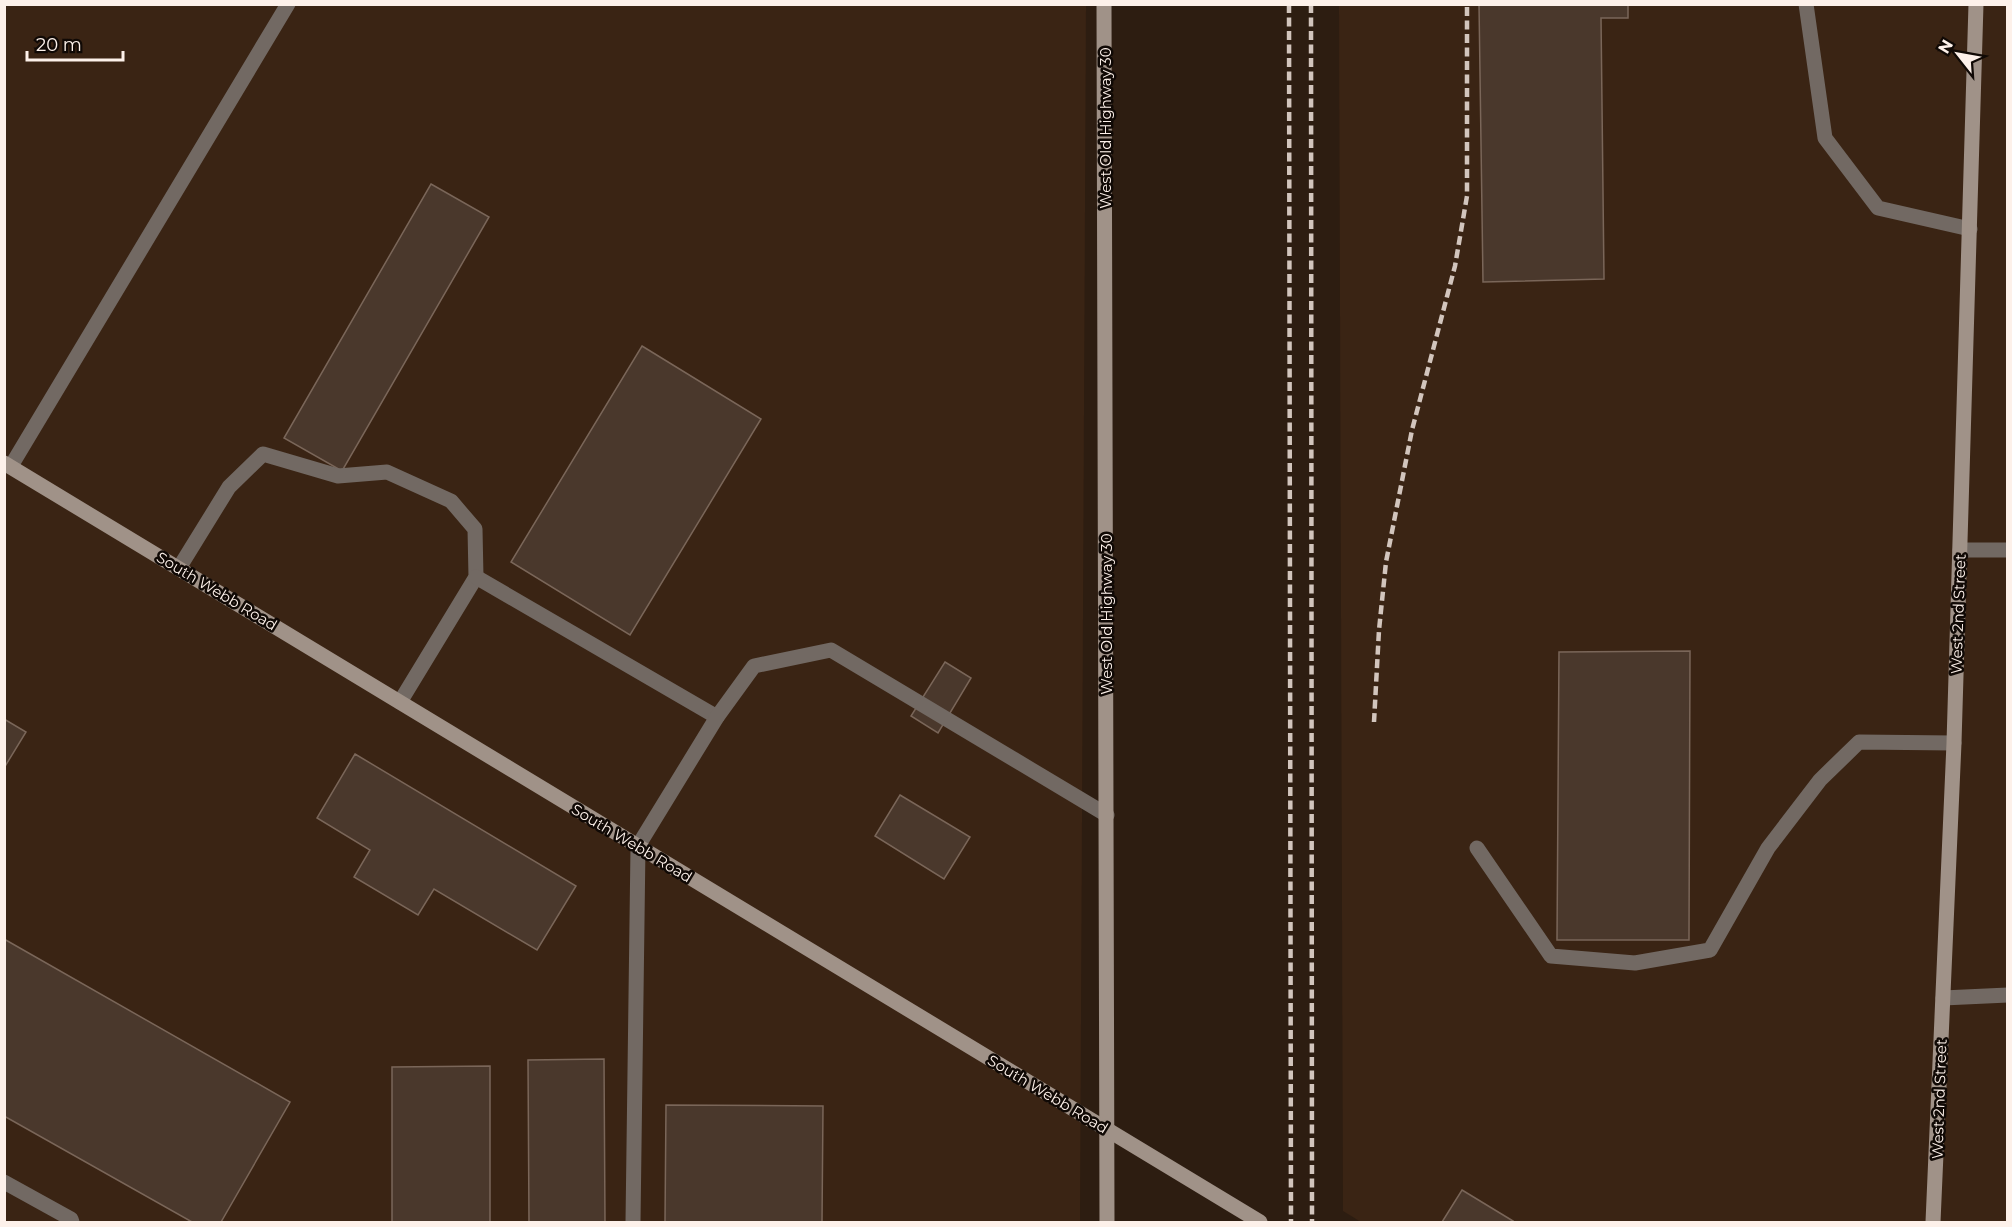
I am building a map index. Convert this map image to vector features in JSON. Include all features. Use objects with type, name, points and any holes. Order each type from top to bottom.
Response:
[{"type":"street","name":"West Old Highway 30","points":[[1104,4],[1107,1222]]},
{"type":"street","name":"West 2nd Street","points":[[1934,1222],[1954,742],[1976,4]]},
{"type":"street","name":"South Webb Road","points":[[8,465],[1260,1222]]},
{"type":"lane","points":[[8,465],[288,4]]},
{"type":"lane","points":[[1806,4],[1825,138],[1878,208],[1970,229]]},
{"type":"lane","points":[[179,568],[229,487],[263,454],[338,476],[387,472],[452,501],[475,529],[476,577],[400,702]]},
{"type":"lane","points":[[1960,550],[2007,550]]},
{"type":"lane","points":[[476,577],[717,717]]},
{"type":"lane","points":[[633,1222],[638,846],[717,717],[754,666],[831,650],[1107,815]]},
{"type":"lane","points":[[1477,848],[1551,956],[1635,963],[1710,950],[1768,848],[1820,780],[1859,742],[1954,742]]},
{"type":"lane","points":[[1943,998],[2007,995]]},
{"type":"lane","points":[[4,1182],[72,1222]]},
{"type":"shaded area","points":[[5,5],[1086,5],[1080,1222],[5,1222]]},
{"type":"shaded area","points":[[1339,5],[2007,5],[2007,1222],[1361,1222],[1343,1211]]},
{"type":"building","points":[[1479,4],[1628,4],[1628,18],[1601,18],[1604,279],[1483,282]]},
{"type":"building","points":[[431,184],[489,217],[342,471],[284,438]]},
{"type":"building","points":[[642,346],[761,419],[630,635],[511,562]]},
{"type":"building","points":[[1690,651],[1689,940],[1557,940],[1559,652]]},
{"type":"building","points":[[945,662],[971,678],[938,733],[911,716]]},
{"type":"building","points":[[4,719],[26,732],[4,768]]},
{"type":"building","points":[[355,754],[576,886],[537,950],[434,889],[418,915],[354,877],[370,850],[317,818]]},
{"type":"building","points":[[900,795],[970,837],[944,879],[875,836]]},
{"type":"building","points":[[4,939],[290,1102],[221,1222],[192,1222],[4,1116]]},
{"type":"building","points":[[604,1059],[605,1222],[529,1222],[528,1060]]},
{"type":"building","points":[[490,1066],[490,1222],[392,1222],[392,1067]]},
{"type":"building","points":[[666,1105],[823,1106],[822,1222],[665,1222]]},
{"type":"building","points":[[1462,1190],[1513,1221],[1442,1222]]},
{"type":"railway","points":[[1289,4],[1291,1222]]},
{"type":"railway","points":[[1311,4],[1312,1222]]},
{"type":"railway","points":[[1374,722],[1379,630],[1386,562],[1412,430],[1455,266],[1467,196],[1467,4]]}]
